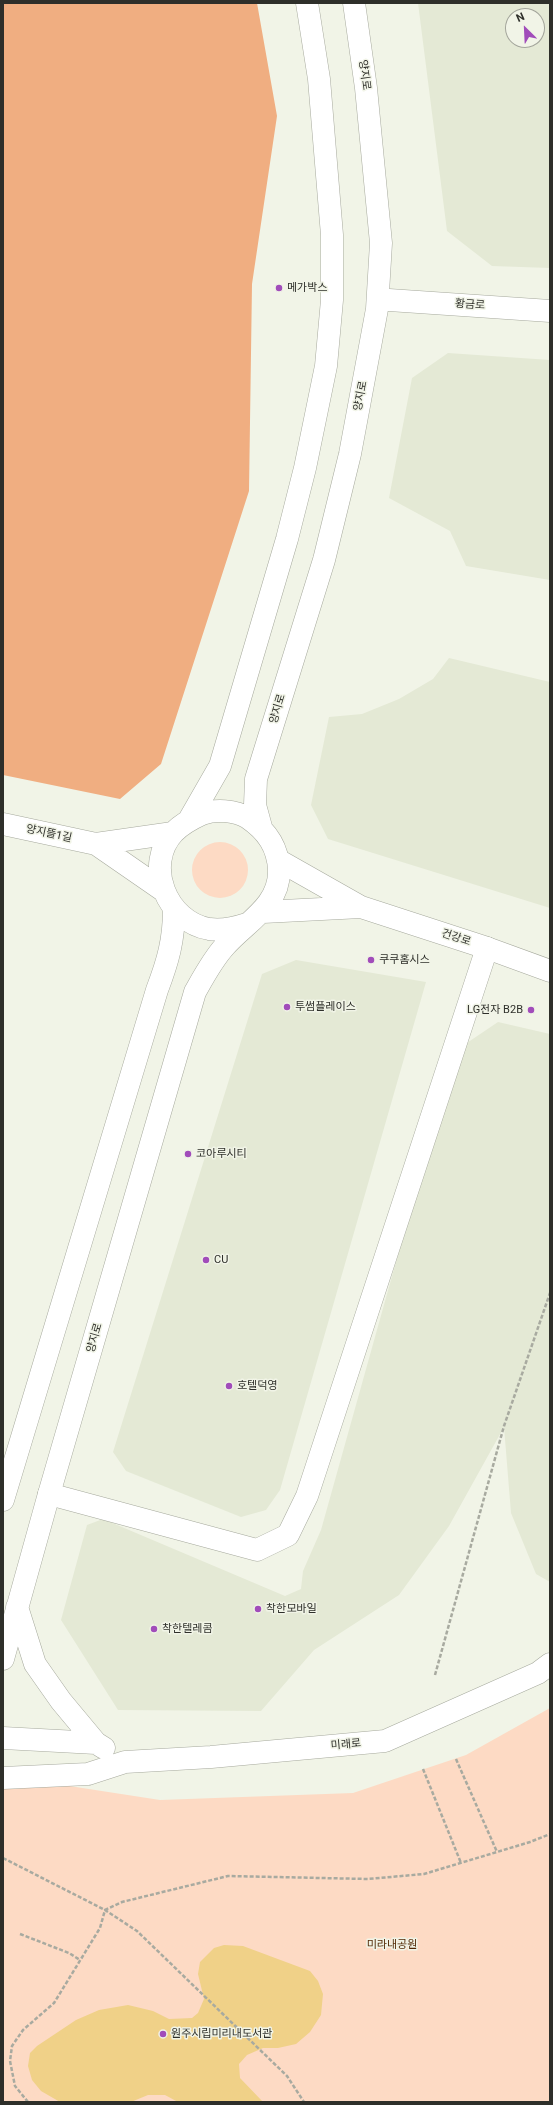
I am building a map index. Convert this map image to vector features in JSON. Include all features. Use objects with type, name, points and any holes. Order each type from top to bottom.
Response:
[{"type":"street","points":[[3,1500],[157,990],[170,955],[174,932],[169,900],[160,871],[163,851],[220,766],[287,539],[305,468],[326,366],[332,300],[332,235],[318,79],[306,3]]},
{"type":"street","points":[[350,454],[368,426],[386,334],[394,246],[375,69],[354,6]]},
{"type":"street","name":"양지로","points":[[261,827],[255,805],[256,779],[324,560],[350,454],[377,309],[381,243],[366,88],[354,6]]},
{"type":"street","name":"황금로","points":[[389,300],[550,311]]},
{"type":"street","points":[[96,844],[181,826],[208,812],[226,811],[245,816],[261,827],[272,842],[278,860],[279,879],[273,897],[255,918]]},
{"type":"street","name":"양지뜰1길","points":[[3,824],[96,844]]},
{"type":"street","points":[[96,844],[169,900],[189,922],[208,929],[229,930],[255,918],[361,907]]},
{"type":"street","points":[[278,860],[361,907]]},
{"type":"street","name":"건강로","points":[[361,907],[487,948],[550,971]]},
{"type":"street","name":"양지로","points":[[3,1659],[49,1494],[195,992],[224,946],[255,918]]},
{"type":"street","points":[[49,1494],[257,1550],[288,1535],[307,1496],[487,948]]},
{"type":"street","points":[[17,1607],[35,1664],[61,1701],[96,1743],[125,1762]]},
{"type":"street","name":"미래로","points":[[3,1778],[88,1774],[125,1762],[212,1757],[385,1741],[538,1673],[550,1664]]},
{"type":"street","points":[[3,1738],[96,1743]]},
{"type":"path","points":[[435,1675],[504,1426],[550,1292]]},
{"type":"path","points":[[456,1759],[497,1852]]},
{"type":"path","points":[[423,1769],[461,1863]]},
{"type":"path","points":[[28,2102],[15,2086],[10,2061],[12,2046],[23,2030],[54,2003],[100,1928],[105,1910],[122,1902],[228,1876],[368,1879],[424,1874],[550,1834]]},
{"type":"path","points":[[3,1858],[105,1910],[137,1931],[287,2076],[304,2102]]},
{"type":"path","points":[[20,1934],[69,1953],[80,1960]]},
{"type":"shaded area","points":[[3,3],[257,3],[277,116],[252,284],[249,491],[161,764],[120,799],[3,775]]},
{"type":"shaded area","points":[[418,3],[550,3],[550,268],[492,266],[447,231]]},
{"type":"shaded area","points":[[448,353],[550,360],[550,580],[466,566],[450,531],[389,498],[412,378]]},
{"type":"shaded area","points":[[449,658],[550,682],[550,908],[328,839],[311,805],[329,717],[362,714],[399,699],[433,679]]},
{"type":"shaded area","points":[[296,960],[426,982],[280,1490],[266,1510],[241,1517],[126,1471],[113,1452],[262,974]]},
{"type":"shaded area","points":[[498,1022],[550,1034],[550,1582],[536,1574],[511,1513],[504,1427],[449,1526],[399,1595],[314,1650],[261,1711],[118,1710],[61,1620],[87,1525],[103,1519],[285,1596],[301,1589],[303,1571],[321,1530],[455,1051]]},
{"type":"green space","points":[[220,842],[231,844],[240,850],[246,859],[248,870],[246,881],[240,890],[231,896],[220,898],[209,896],[200,890],[194,881],[192,870],[194,859],[200,850],[209,844]]},
{"type":"green space","name":"미라내공원","points":[[550,1708],[550,2102],[3,2102],[3,1785],[37,1781],[160,1800],[353,1793],[466,1755]]},
{"type":"building","points":[[224,1945],[243,1946],[310,1971],[318,1981],[323,1994],[321,2015],[310,2032],[296,2044],[278,2048],[263,2048],[247,2055],[239,2064],[240,2078],[263,2102],[178,2102],[165,2095],[148,2095],[131,2102],[60,2102],[41,2091],[32,2080],[28,2066],[30,2053],[37,2046],[76,2020],[99,2010],[128,2005],[153,2011],[169,2019],[192,2018],[198,2013],[204,1999],[198,1974],[200,1962],[214,1948]]},
{"type":"place","name":"메가박스","points":[[279,288]]},
{"type":"place","name":"쿠쿠홈시스","points":[[371,960]]},
{"type":"place","name":"투썸플레이스","points":[[287,1007]]},
{"type":"place","name":"LG전자 B2B","points":[[531,1010]]},
{"type":"place","name":"코아루시티","points":[[188,1154]]},
{"type":"place","name":"CU","points":[[206,1260]]},
{"type":"place","name":"호텔덕영","points":[[229,1386]]},
{"type":"place","name":"착한모바일","points":[[258,1609]]},
{"type":"place","name":"착한텔레콤","points":[[154,1629]]},
{"type":"place","name":"원주시립미리내도서관","points":[[163,2034]]}]
